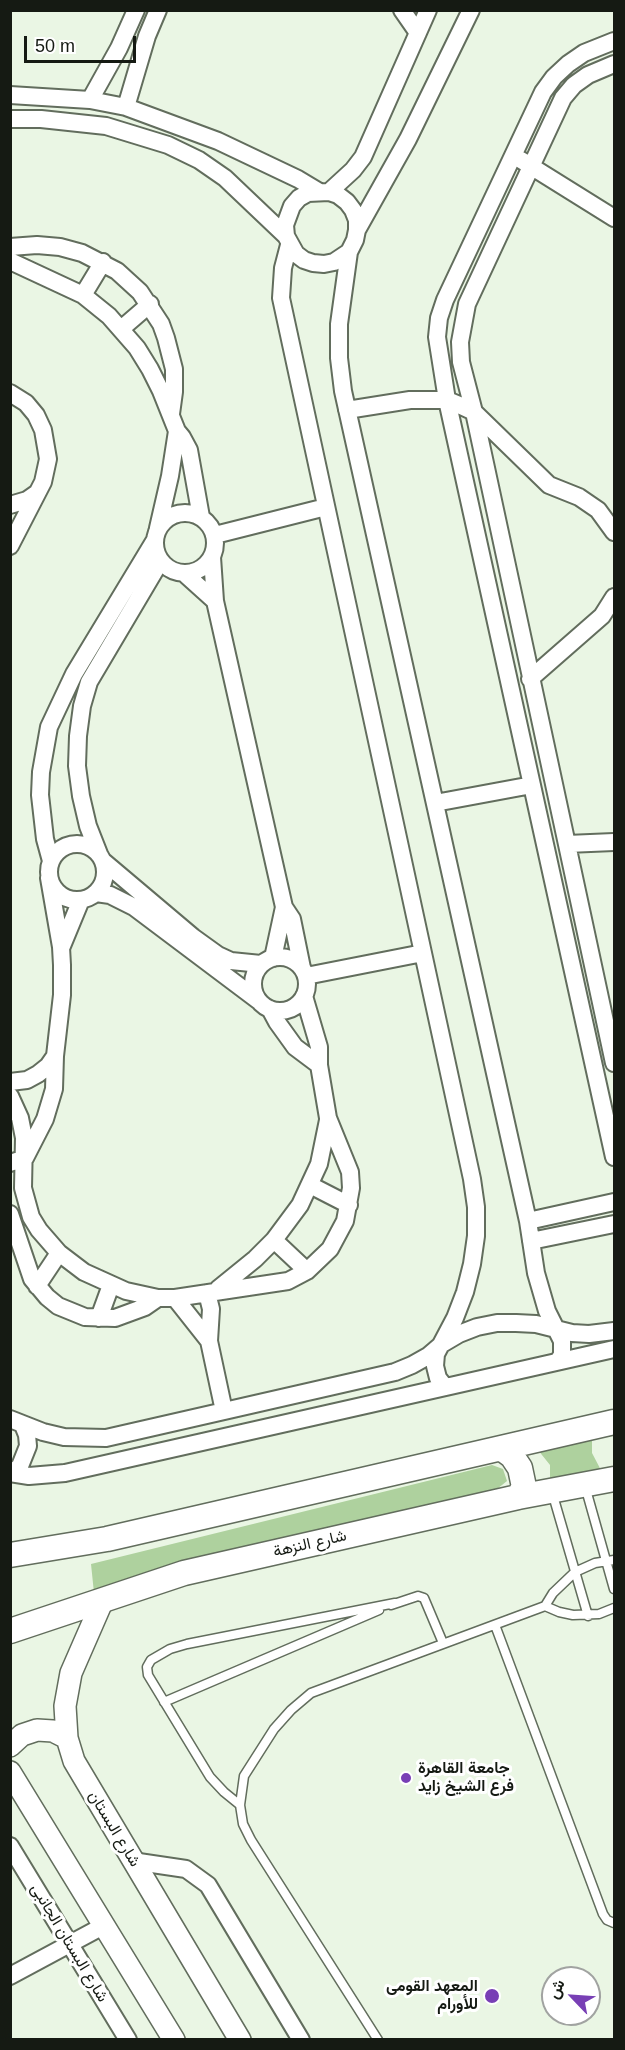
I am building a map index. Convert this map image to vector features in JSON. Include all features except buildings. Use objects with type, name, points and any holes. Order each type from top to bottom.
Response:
[{"type":"main road","points":[[10,1555],[107,1539],[615,1422]]},
{"type":"main road","points":[[501,1448],[512,1456],[520,1468],[524,1487],[518,1497]]},
{"type":"main road","name":"شارع النزهة","points":[[10,1631],[183,1573],[518,1497],[615,1479]]},
{"type":"street","points":[[90,100],[119,48],[136,10]]},
{"type":"street","points":[[126,107],[147,36],[158,10]]},
{"type":"street","points":[[402,10],[418,33]]},
{"type":"street","points":[[428,10],[363,157],[353,170],[323,191],[308,193],[292,206],[285,225],[287,241],[281,298],[472,1179],[476,1207],[476,1236],[468,1282],[455,1318],[436,1354],[435,1366],[438,1378],[445,1387]]},
{"type":"street","points":[[357,230],[408,139],[471,10]]},
{"type":"street","points":[[615,41],[584,53],[568,63],[543,92],[445,300],[439,318],[437,337],[447,400],[615,1157]]},
{"type":"street","points":[[615,64],[588,75],[563,98],[467,304],[460,342],[461,362],[474,412],[615,1063]]},
{"type":"street","points":[[10,95],[90,100],[126,107],[218,141],[323,191],[338,195],[353,210],[357,220],[357,230],[349,252],[339,324],[339,358],[347,410],[528,1221],[541,1292],[555,1329],[560,1335],[563,1348],[558,1361]]},
{"type":"street","points":[[10,119],[52,120],[106,126],[168,145],[199,160],[225,178],[304,260],[314,263],[334,262],[349,252]]},
{"type":"street","points":[[513,155],[615,218]]},
{"type":"street","points":[[10,247],[37,244],[82,253],[103,262],[129,281],[150,304],[166,338],[174,369],[171,415]]},
{"type":"street","points":[[10,261],[83,295],[121,328],[150,369],[177,431],[187,443],[201,517]]},
{"type":"street","points":[[83,295],[103,262]]},
{"type":"street","points":[[121,328],[150,304]]},
{"type":"street","points":[[10,393],[26,403],[36,416],[43,430],[48,459],[37,493],[12,538]]},
{"type":"street","points":[[347,410],[410,400],[447,400],[474,412],[549,485],[579,497],[598,510],[615,531]]},
{"type":"street","points":[[177,431],[155,548],[160,562],[167,568],[185,574],[215,602]]},
{"type":"street","points":[[10,505],[27,500],[37,493]]},
{"type":"street","points":[[215,535],[326,507]]},
{"type":"street","points":[[62,947],[89,896],[105,878],[101,857],[88,826],[77,766],[82,706],[81,678],[156,536],[168,518],[184,513],[201,517],[215,535],[215,550],[212,557],[204,567],[185,574]]},
{"type":"street","points":[[51,861],[61,848],[77,843],[85,844],[190,941],[264,1005],[283,1011],[296,1006],[304,996],[307,986],[304,972],[292,919],[284,907],[215,602],[212,557]]},
{"type":"street","points":[[18,1160],[51,1104],[62,995],[62,947],[49,878],[51,861],[41,817],[40,772],[49,727],[160,562]]},
{"type":"street","points":[[530,679],[602,616],[615,597]]},
{"type":"street","points":[[435,803],[532,785]]},
{"type":"street","points":[[567,844],[615,842]]},
{"type":"street","points":[[49,878],[52,886],[64,898],[110,895],[190,941],[231,961],[267,961],[289,958],[304,972]]},
{"type":"street","points":[[284,907],[267,961],[257,970],[253,989],[295,1047],[319,1065]]},
{"type":"street","points":[[304,972],[423,953]]},
{"type":"street","points":[[10,1096],[20,1118],[24,1138],[18,1160],[26,1203],[39,1230],[59,1253],[84,1272],[111,1285],[158,1298],[176,1298],[288,1281],[306,1271],[330,1249],[339,1235],[349,1205],[350,1172],[328,1118],[319,1065],[319,1047],[304,996]]},
{"type":"street","points":[[10,1082],[27,1080],[38,1074],[55,1056]]},
{"type":"street","points":[[225,1411],[209,1341],[212,1291],[274,1240],[300,1205],[319,1164],[328,1118]]},
{"type":"street","points":[[310,1185],[349,1205]]},
{"type":"street","points":[[528,1221],[615,1202]]},
{"type":"street","points":[[10,1214],[32,1279],[58,1306],[85,1317],[115,1318],[130,1314],[158,1298]]},
{"type":"street","points":[[531,1242],[615,1224]]},
{"type":"street","points":[[274,1240],[306,1271]]},
{"type":"street","points":[[37,1286],[59,1253]]},
{"type":"street","points":[[99,1318],[111,1285]]},
{"type":"street","points":[[176,1298],[209,1341]]},
{"type":"street","points":[[17,1422],[64,1437],[106,1438],[395,1372],[420,1360],[442,1344],[477,1327],[496,1323],[536,1324],[589,1334],[615,1331]]},
{"type":"street","points":[[11,1473],[29,1476],[65,1473],[615,1349]]},
{"type":"street","points":[[11,1473],[20,1466],[28,1446],[27,1435],[17,1422]]},
{"type":"street","points":[[10,1546],[37,1552]]},
{"type":"street","name":"شارع البستان","points":[[102,1602],[71,1673],[65,1706],[67,1738],[74,1761],[240,2040]]},
{"type":"street","points":[[10,1746],[22,1735],[37,1730],[53,1731],[67,1738]]},
{"type":"street","points":[[10,1772],[174,2040]]},
{"type":"street","name":"شارع البستان الجانبى","points":[[10,1846],[128,2040]]},
{"type":"street","points":[[132,1861],[186,1869],[207,1885],[301,2040]]},
{"type":"street","points":[[10,1976],[105,1925]]},
{"type":"lane","points":[[585,1486],[610,1560],[615,1589]]},
{"type":"lane","points":[[552,1492],[588,1616]]},
{"type":"lane","points":[[378,2040],[251,1840],[243,1824],[240,1805],[244,1776],[285,1716],[311,1693],[545,1606],[553,1593],[575,1572],[595,1563],[610,1560]]},
{"type":"lane","points":[[240,1805],[210,1777],[148,1675],[147,1667],[151,1660],[170,1649],[395,1603],[418,1596],[424,1598],[443,1643]]},
{"type":"lane","points":[[164,1702],[395,1603]]},
{"type":"lane","points":[[545,1606],[559,1612],[588,1616],[615,1608]]},
{"type":"lane","points":[[495,1625],[603,1914],[607,1920],[615,1923]]},
{"type":"green space","points":[[592,1436],[592,1453],[603,1474],[550,1484],[550,1465],[538,1450]]},
{"type":"green space","points":[[492,1465],[503,1469],[507,1481],[492,1493],[94,1593],[91,1564]]},
{"type":"place","name":"جامعة القاهرة فرع الشيخ زايد","points":[[406,1778]]},
{"type":"place","name":"المعهد القومى للأورام","points":[[492,1996]]}]
